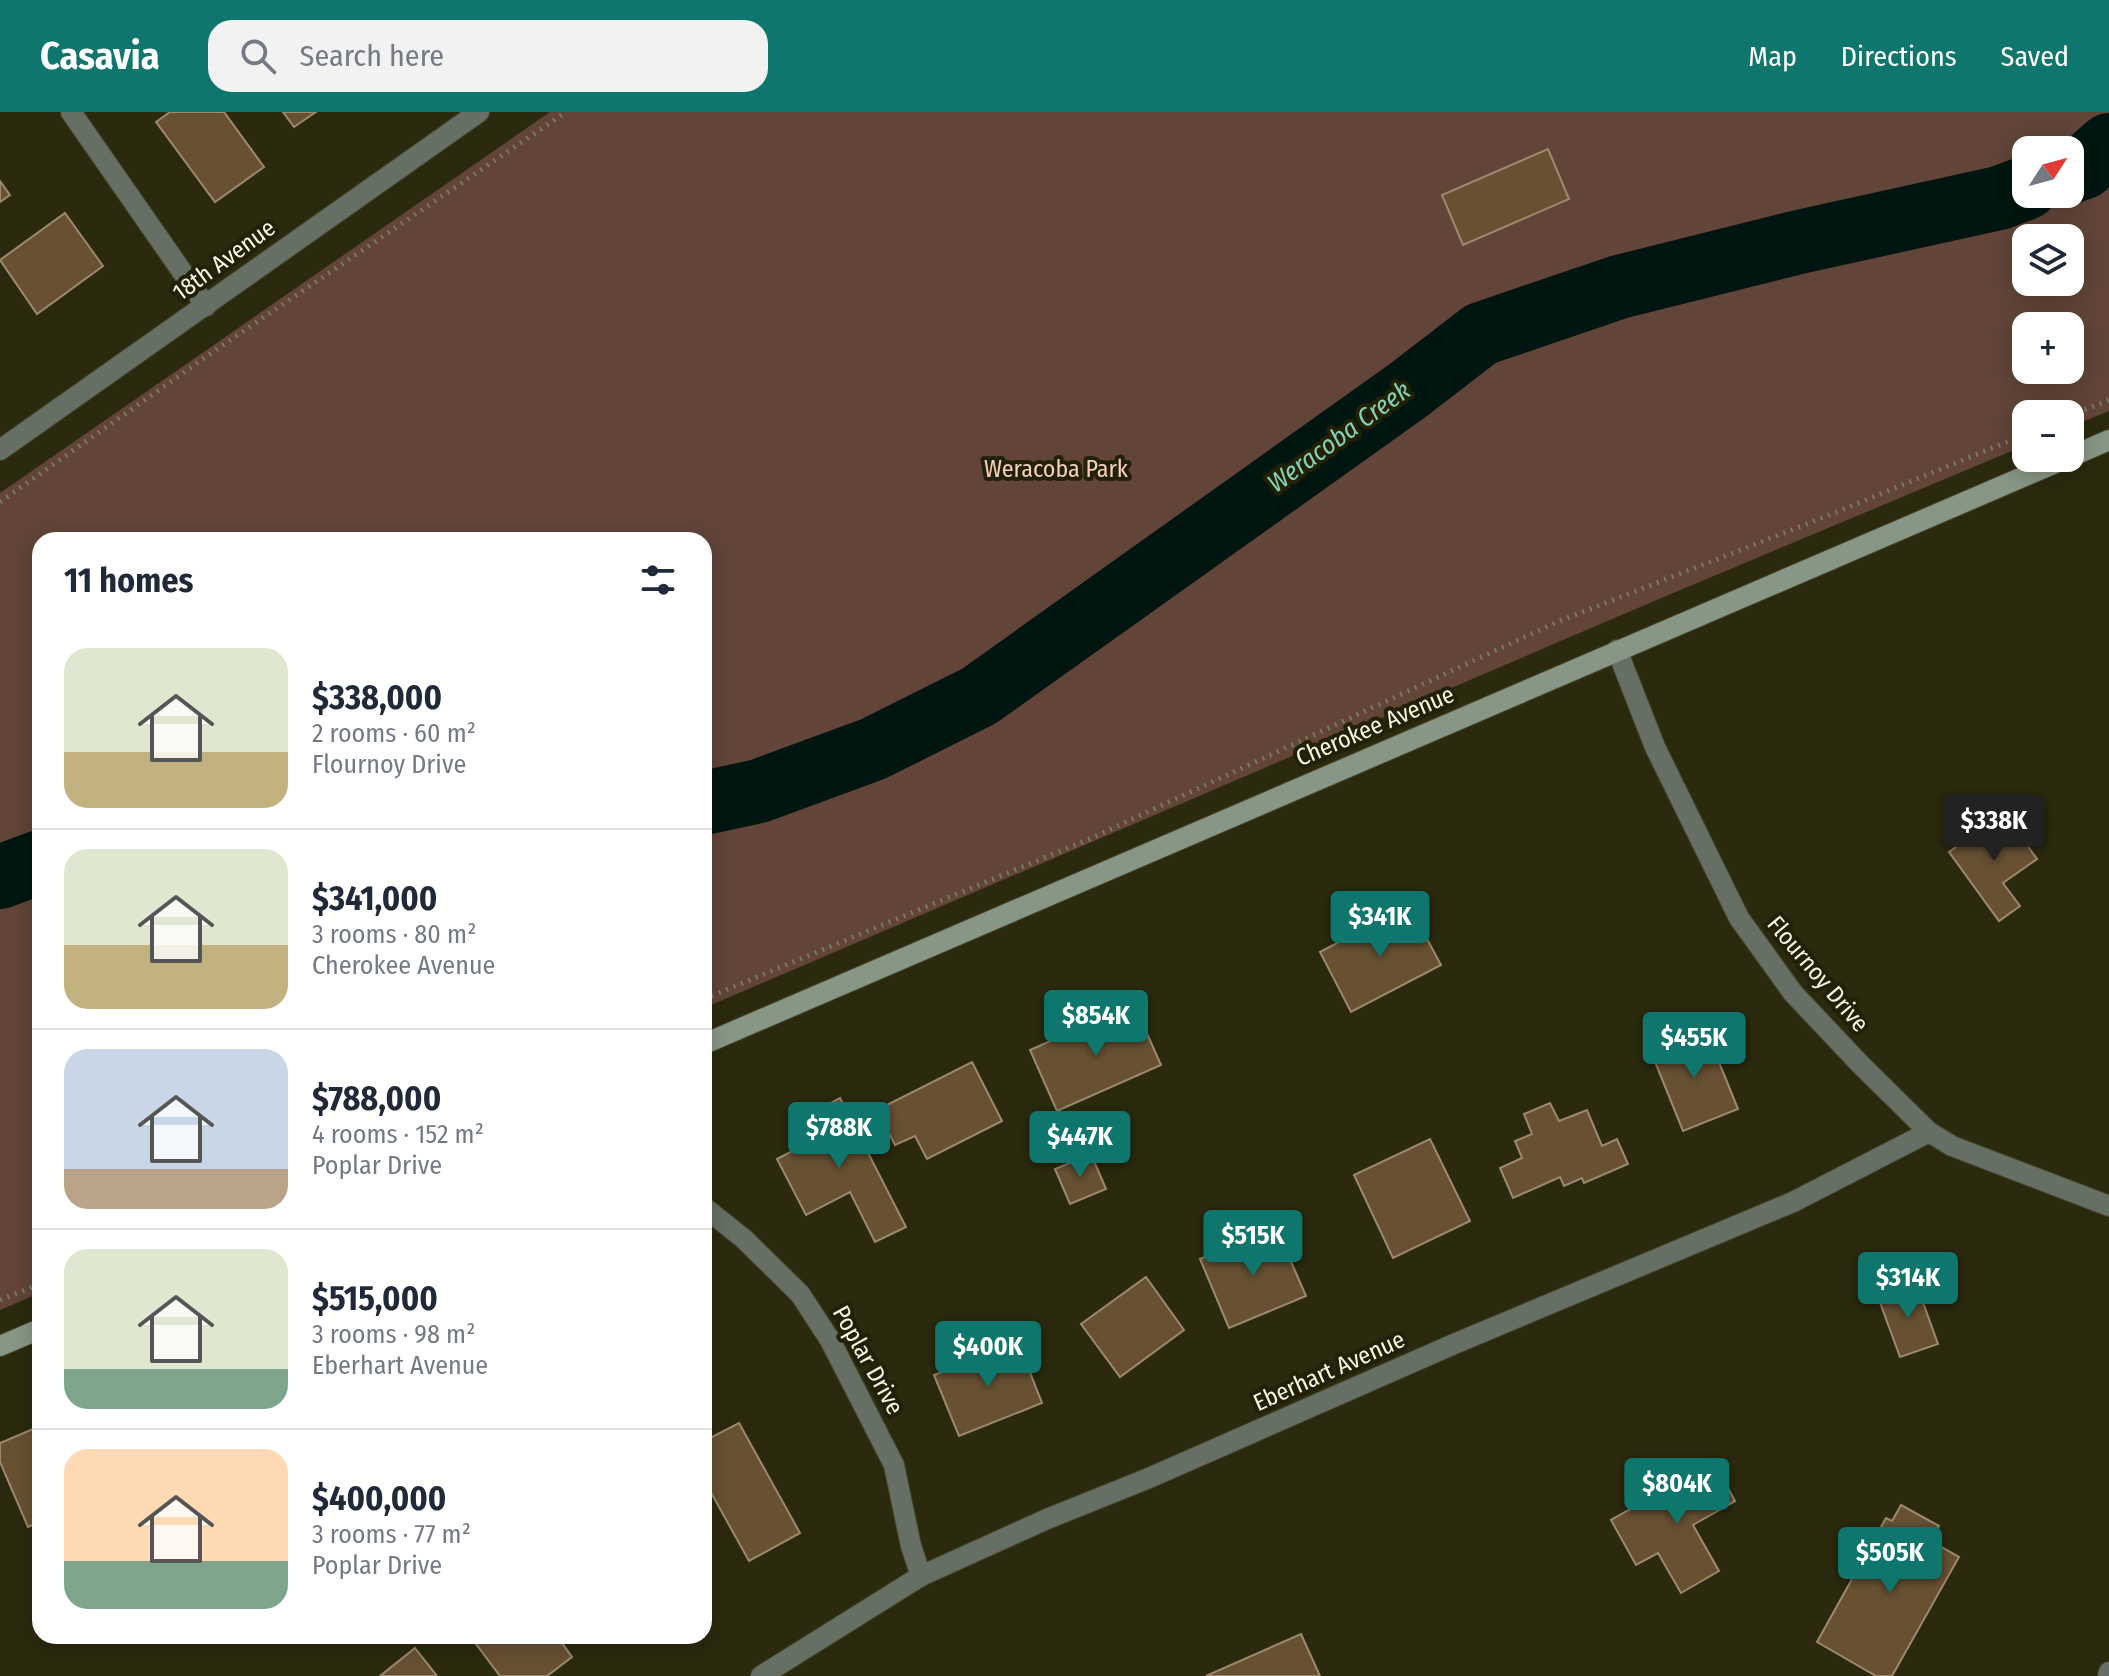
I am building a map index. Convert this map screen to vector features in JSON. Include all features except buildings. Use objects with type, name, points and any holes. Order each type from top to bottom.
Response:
[{"type":"street","points":[[71,112],[206,306]]},
{"type":"street","name":"18th Avenue","points":[[0,450],[479,112]]},
{"type":"street","name":"Cherokee Avenue","points":[[2084,450],[2109,440]]},
{"type":"street","name":"Cherokee Avenue","points":[[712,1041],[2033,472]]},
{"type":"street","name":"Flournoy Drive","points":[[1617,650],[1655,747],[1739,918],[1793,993],[1929,1132],[1952,1146],[2109,1206]]},
{"type":"street","name":"Eberhart Avenue","points":[[761,1676],[921,1576],[1454,1344],[1793,1202],[1929,1132]]},
{"type":"street","name":"Poplar Drive","points":[[712,1213],[744,1239],[800,1294],[830,1340],[894,1465],[911,1546],[921,1576]]},
{"type":"street","points":[[0,1346],[32,1332]]},
{"type":"path","points":[[0,502],[220,347],[566,112]]},
{"type":"path","points":[[2084,410],[2109,400]]},
{"type":"path","points":[[712,996],[1087,840],[1557,622],[2012,440]]},
{"type":"path","points":[[0,1300],[32,1287]]},
{"type":"green space","name":"Weracoba Park","points":[[550,112],[2109,112],[2109,411],[2084,421],[2084,400],[2012,400],[2012,451],[712,1005],[712,532],[32,532],[32,1296],[0,1310],[0,493]]},
{"type":"waterway","name":"Weracoba Creek","points":[[2084,167],[2109,145]]},
{"type":"waterway","name":"Weracoba Creek","points":[[712,801],[759,791],[873,749],[979,696],[1407,391],[1481,334],[1619,287],[2012,193]]},
{"type":"waterway","name":"Weracoba Creek","points":[[0,877],[32,865]]}]
